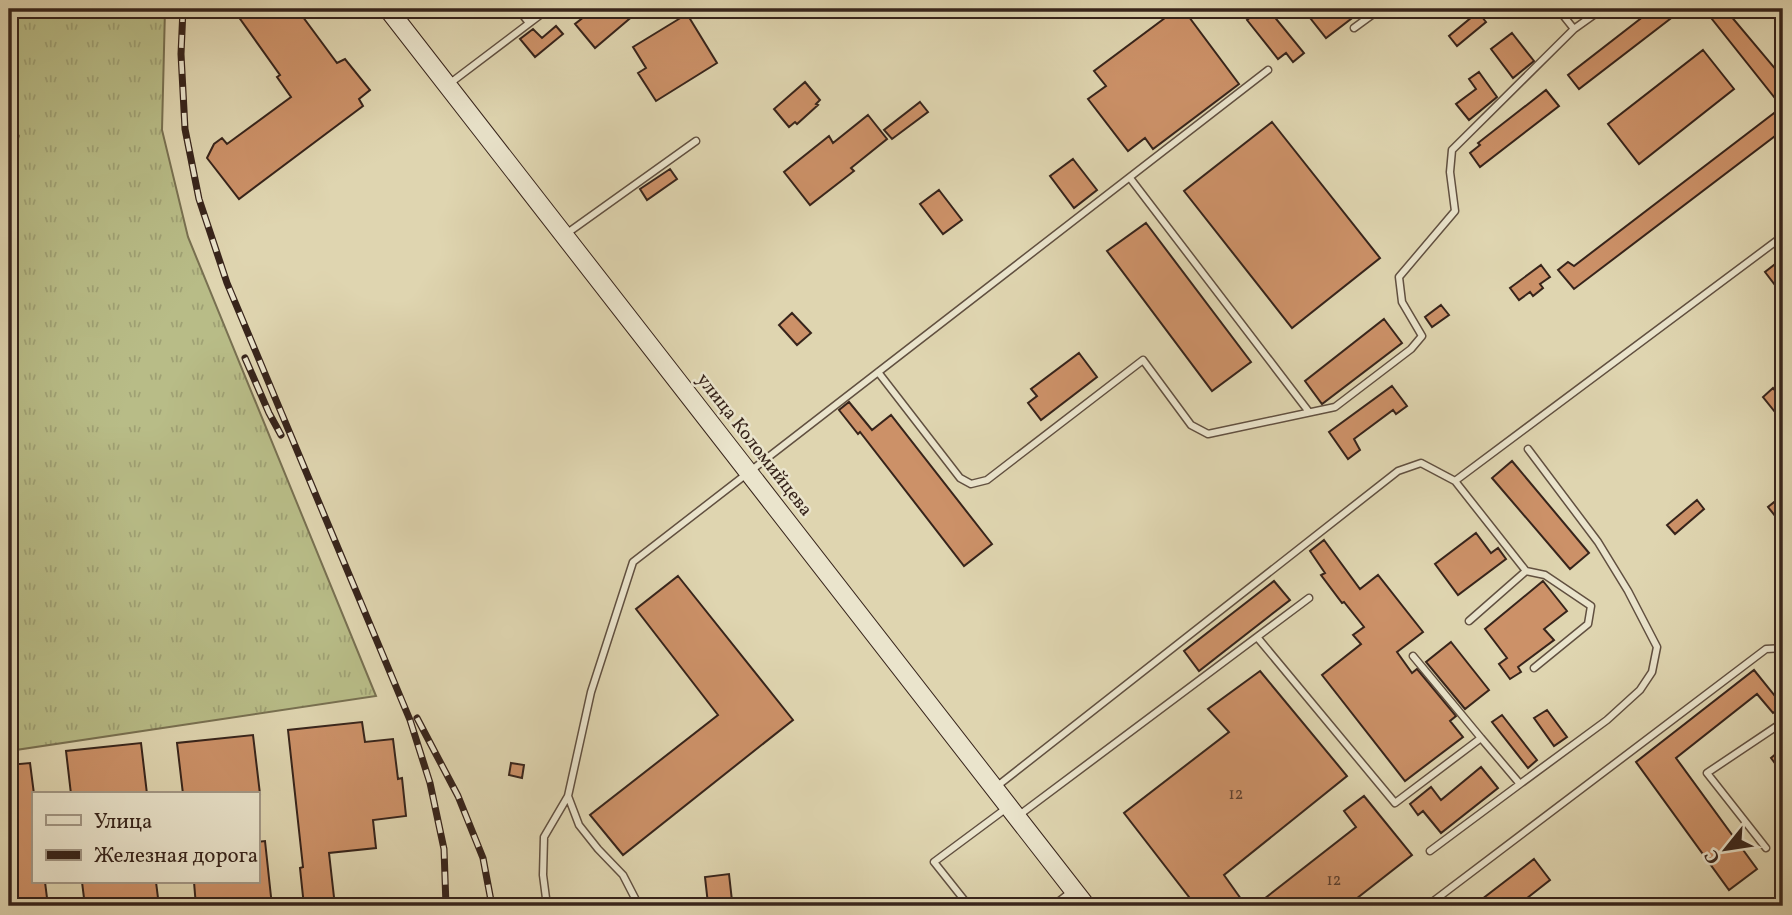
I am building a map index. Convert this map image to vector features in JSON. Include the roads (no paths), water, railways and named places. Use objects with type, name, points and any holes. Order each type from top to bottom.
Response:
[{"type":"street","name":"улица Коломийцева","points":[[388,9],[1086,906]]},
{"type":"lane","points":[[518,9],[529,23]]},
{"type":"lane","points":[[447,85],[548,9]]},
{"type":"lane","points":[[1354,28],[1380,9]]},
{"type":"lane","points":[[1558,9],[1574,29]]},
{"type":"lane","points":[[878,372],[960,478],[971,484],[987,480],[1143,360],[1191,425],[1208,434],[1335,407],[1411,348],[1422,336],[1402,302],[1399,277],[1440,232],[1455,211],[1450,172],[1452,150],[1574,29],[1602,9]]},
{"type":"lane","points":[[547,906],[543,875],[544,837],[568,796],[591,692],[633,562],[1268,70]]},
{"type":"lane","points":[[564,235],[696,141]]},
{"type":"lane","points":[[1130,178],[1309,412]]},
{"type":"lane","points":[[1455,481],[1783,236]]},
{"type":"lane","points":[[1430,851],[1607,720],[1640,690],[1652,672],[1657,647],[1628,591],[1598,542],[1528,449]]},
{"type":"lane","points":[[994,788],[1398,471],[1421,463],[1455,481],[1526,571],[1545,575],[1591,606],[1588,624],[1534,668]]},
{"type":"lane","points":[[1469,621],[1526,571]]},
{"type":"lane","points":[[970,906],[934,862],[1013,812],[1309,598]]},
{"type":"lane","points":[[1257,637],[1395,803],[1480,738]]},
{"type":"lane","points":[[1427,906],[1766,649],[1783,648]]},
{"type":"lane","points":[[1413,656],[1520,784]]},
{"type":"lane","points":[[1766,848],[1707,773],[1783,722]]},
{"type":"lane","points":[[568,796],[579,825],[623,875],[639,906]]},
{"type":"lane","points":[[1053,906],[1074,890]]},
{"type":"railway","points":[[183,9],[181,54],[185,129],[199,199],[227,283],[410,720],[430,783],[444,849],[446,906]]},
{"type":"railway","points":[[245,358],[281,435]]},
{"type":"railway","points":[[417,718],[458,796],[483,858],[492,906]]}]
